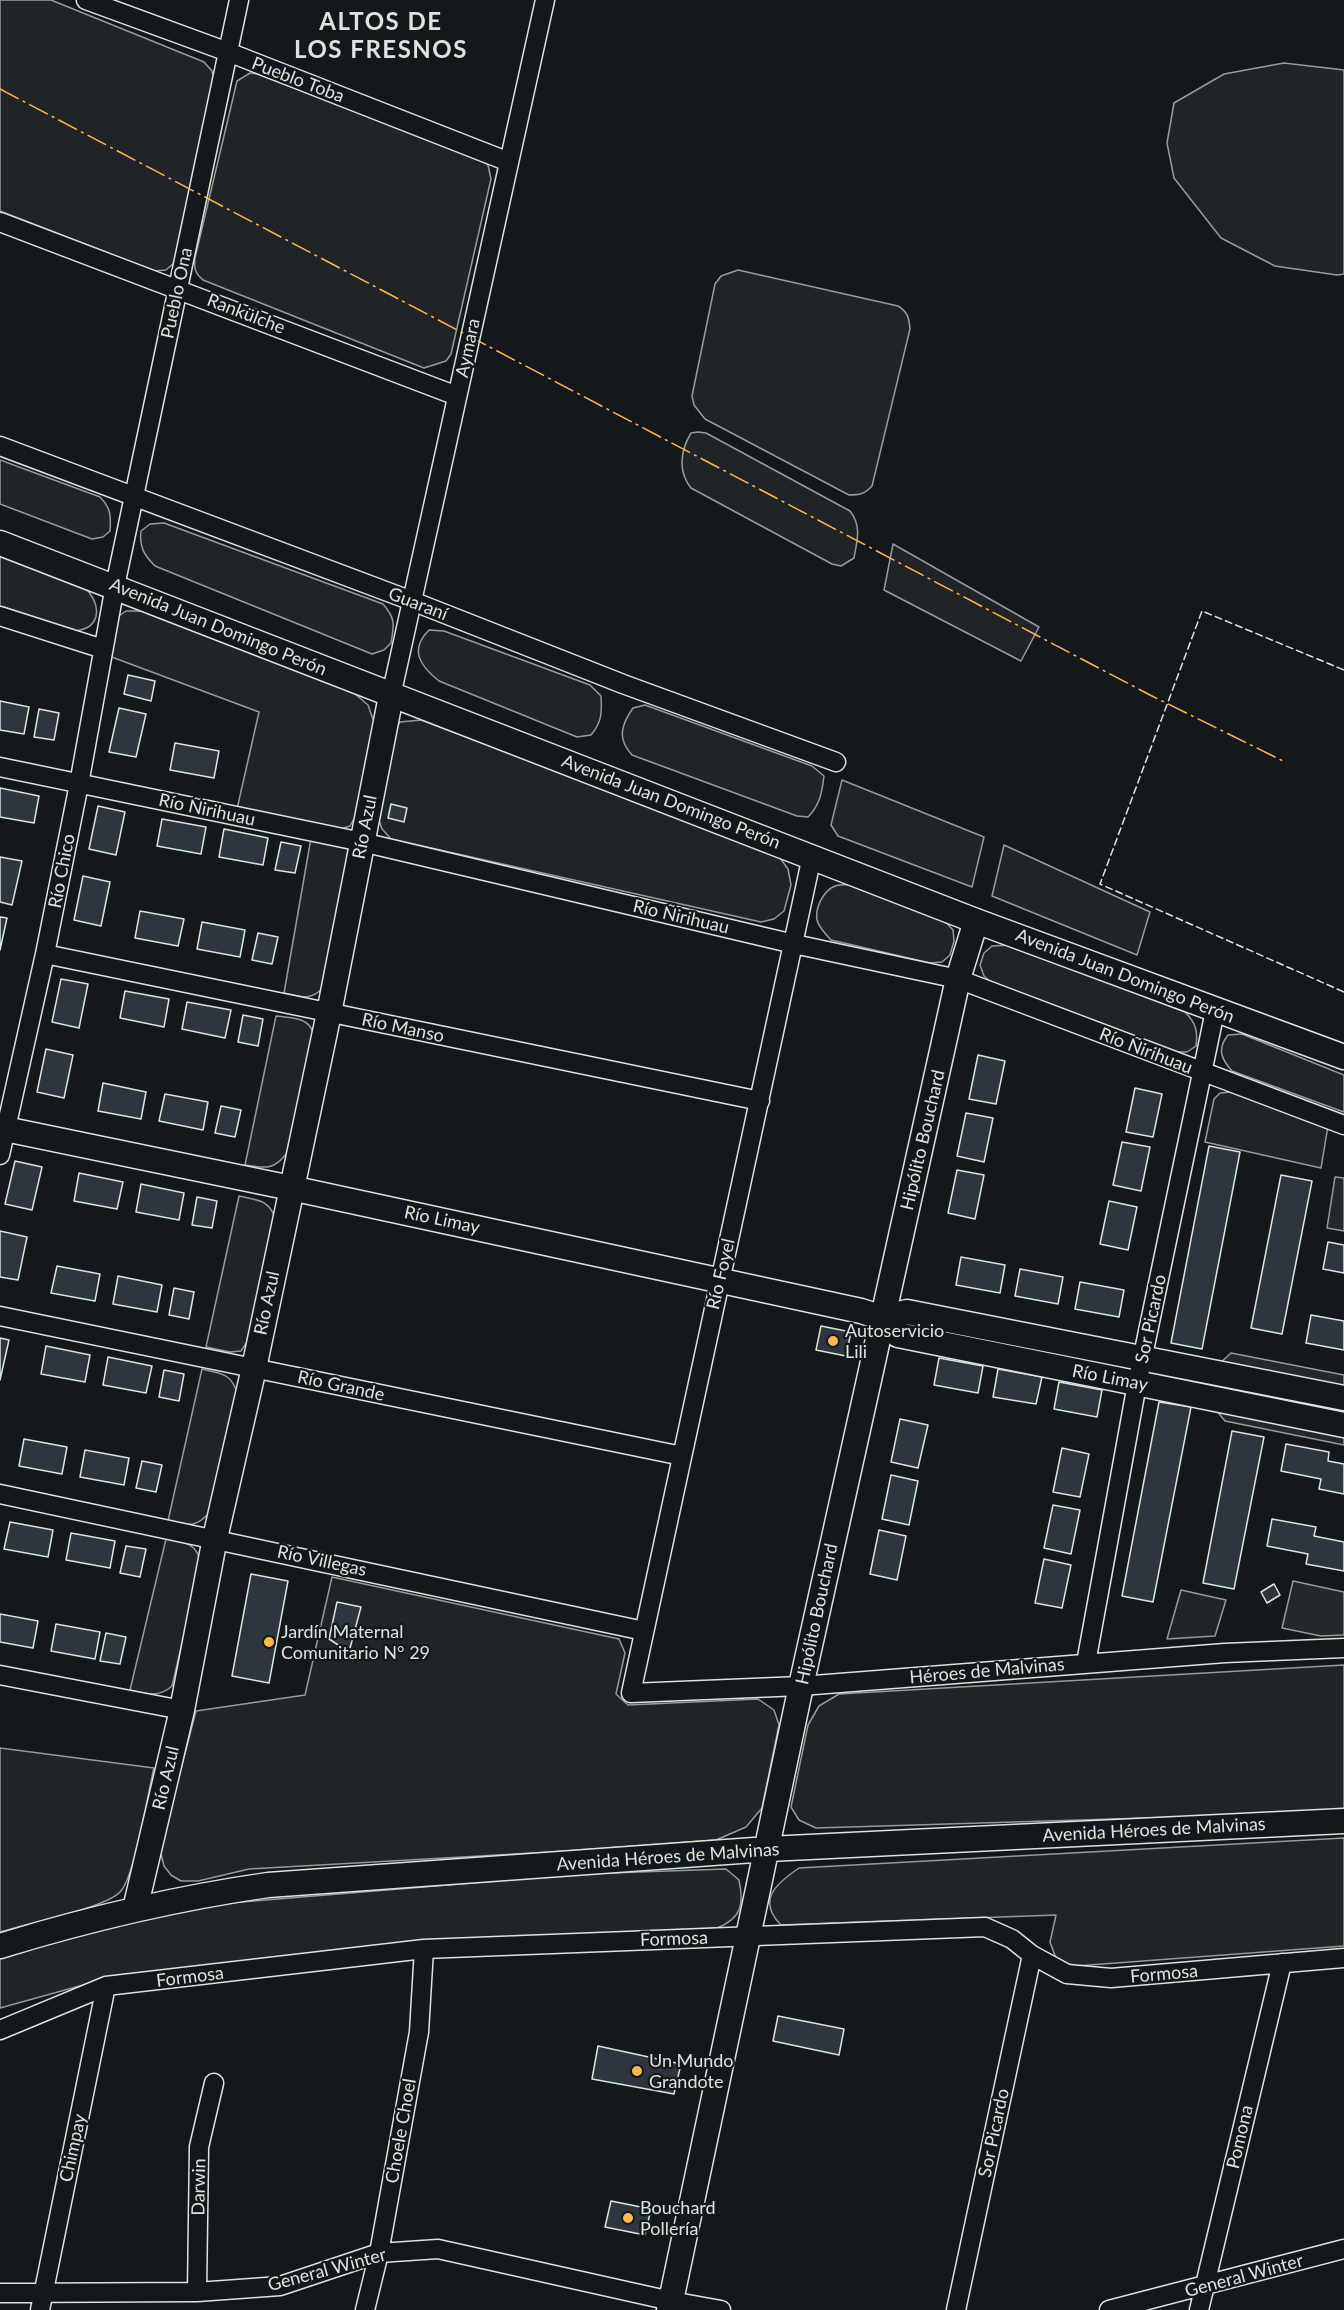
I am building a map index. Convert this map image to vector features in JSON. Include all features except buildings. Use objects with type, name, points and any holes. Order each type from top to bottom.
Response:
[{"type":"street","name":"Pueblo Toba","points":[[86,0],[228,52],[509,162]]},
{"type":"street","name":"Pueblo Ona","points":[[115,586],[239,0]]},
{"type":"street","name":"Aymara","points":[[391,696],[545,0]]},
{"type":"street","name":"Rankülche","points":[[0,222],[457,396]]},
{"type":"street","name":"Guaraní","points":[[0,446],[412,601],[623,684],[836,762]]},
{"type":"street","name":"Avenida Juan Domingo Perón","points":[[0,543],[976,921],[1344,1057]]},
{"type":"street","name":"Río Chico","points":[[0,1155],[3,1129],[45,954],[115,586]]},
{"type":"street","points":[[0,616],[102,649]]},
{"type":"street","name":"Río Azul","points":[[135,1909],[182,1710],[215,1538],[254,1368],[329,1013],[391,696]]},
{"type":"street","name":"Río Ñirihuau","points":[[0,766],[362,842],[794,944],[958,979],[1344,1125]]},
{"type":"street","name":"Río Foyel","points":[[631,1693],[812,856]]},
{"type":"street","name":"Hipólito Bouchard","points":[[670,2306],[801,1686],[958,979],[976,921]]},
{"type":"street","name":"Río Manso","points":[[45,954],[760,1101]]},
{"type":"street","name":"Sor Picardo","points":[[1086,1664],[1137,1384],[1215,1011]]},
{"type":"street","name":"Río Limay","points":[[3,1129],[291,1188],[861,1311],[883,1318],[898,1335],[1344,1425]]},
{"type":"street","name":"Río Limay","points":[[883,1318],[907,1312],[1344,1398]]},
{"type":"street","name":"Río Grande","points":[[0,1316],[682,1456]]},
{"type":"street","name":"Río Villegas","points":[[0,1494],[644,1631]]},
{"type":"street","name":"Héroes de Malvinas","points":[[631,1693],[801,1686],[1225,1653],[1344,1648]]},
{"type":"street","points":[[0,1675],[182,1710]]},
{"type":"street","name":"Avenida Héroes de Malvinas","points":[[0,1946],[135,1909],[203,1894],[268,1885],[768,1849],[1344,1821]]},
{"type":"street","name":"Formosa","points":[[0,2030],[106,1986],[424,1949],[985,1927],[1012,1939],[1032,1955],[1067,1974],[1111,1978],[1344,1958]]},
{"type":"street","name":"Choele Choel","points":[[365,2310],[380,2253],[419,2032],[424,1949]]},
{"type":"street","name":"Sor Picardo","points":[[956,2310],[1032,1955]]},
{"type":"street","name":"Pomona","points":[[1199,2310],[1282,1963]]},
{"type":"street","name":"Chimpay","points":[[41,2302],[106,1986]]},
{"type":"street","name":"Darwin","points":[[197,2292],[199,2147],[214,2083]]},
{"type":"street","name":"General Winter","points":[[0,2293],[41,2302],[280,2286],[380,2253],[438,2249],[670,2306],[721,2310]]},
{"type":"street","name":"General Winter","points":[[1109,2310],[1205,2287],[1344,2249]]},
{"type":"shaded area","points":[[0,0],[51,0],[204,62],[212,71],[214,80],[174,263],[166,270],[155,271],[0,211]]},
{"type":"shaded area","points":[[1284,63],[1344,70],[1344,274],[1275,266],[1221,238],[1174,178],[1167,143],[1174,103],[1224,74]]},
{"type":"shaded area","points":[[250,73],[482,159],[488,165],[491,179],[451,354],[446,361],[424,368],[203,280],[198,275],[195,258],[237,81]]},
{"type":"shaded area","points":[[738,270],[898,306],[906,313],[910,329],[872,486],[864,492],[849,495],[705,419],[694,405],[692,396],[715,284],[721,276]]},
{"type":"shaded area","points":[[691,433],[706,433],[850,511],[857,528],[854,558],[841,566],[832,564],[691,488],[684,475],[682,461],[687,440]]},
{"type":"shaded area","points":[[0,460],[100,497],[110,512],[110,531],[103,537],[92,539],[0,504]]},
{"type":"shaded area","points":[[164,523],[383,604],[393,622],[391,643],[384,650],[372,654],[155,566],[143,550],[141,531],[150,524]]},
{"type":"shaded area","points":[[893,544],[1039,627],[1021,661],[884,590]]},
{"type":"shaded area","points":[[0,556],[84,587],[90,593],[96,606],[95,619],[91,625],[76,631],[0,606]]},
{"type":"shaded area","points":[[126,611],[142,611],[353,692],[368,705],[374,722],[356,815],[350,826],[338,830],[237,809],[259,712],[109,656],[117,617]]},
{"type":"shaded area","points":[[429,630],[444,631],[590,685],[601,696],[601,712],[597,726],[591,735],[577,737],[439,681],[422,664],[419,657],[419,644]]},
{"type":"shaded area","points":[[645,705],[812,766],[824,776],[818,803],[808,817],[797,816],[632,755],[624,743],[623,726],[633,708]]},
{"type":"shaded area","points":[[421,720],[777,854],[788,869],[791,885],[784,911],[774,919],[761,922],[391,839],[382,829],[378,817],[392,733],[400,722]]},
{"type":"shaded area","points":[[842,780],[984,837],[972,887],[838,836],[831,825]]},
{"type":"shaded area","points":[[311,838],[340,843],[350,849],[323,988],[309,997],[304,997],[284,993]]},
{"type":"shaded area","points":[[1004,845],[1150,912],[1137,955],[992,896]]},
{"type":"shaded area","points":[[855,885],[942,918],[953,930],[954,941],[950,955],[942,962],[930,963],[831,940],[817,920],[817,910],[821,900],[835,886]]},
{"type":"shaded area","points":[[1009,945],[1185,1012],[1195,1027],[1196,1046],[1187,1052],[1175,1052],[994,985],[984,976],[980,965],[984,953],[992,946]]},
{"type":"shaded area","points":[[276,1016],[303,1021],[308,1024],[313,1033],[287,1153],[277,1163],[268,1167],[245,1165]]},
{"type":"shaded area","points":[[1242,1034],[1344,1075],[1344,1112],[1232,1071],[1223,1058],[1222,1045],[1228,1035]]},
{"type":"shaded area","points":[[1231,1092],[1328,1126],[1321,1168],[1205,1142],[1214,1099],[1220,1093]]},
{"type":"shaded area","points":[[1335,1177],[1344,1178],[1344,1231],[1327,1228]]},
{"type":"shaded area","points":[[239,1196],[265,1204],[275,1218],[247,1342],[241,1351],[230,1352],[206,1347]]},
{"type":"shaded area","points":[[1231,1353],[1344,1375],[1344,1392],[1217,1366]]},
{"type":"shaded area","points":[[202,1369],[228,1377],[237,1393],[210,1512],[200,1521],[186,1524],[168,1521]]},
{"type":"shaded area","points":[[1156,1373],[1344,1405],[1344,1417],[1155,1377]]},
{"type":"shaded area","points":[[1212,1405],[1344,1431],[1344,1445],[1225,1421]]},
{"type":"shaded area","points":[[166,1539],[193,1547],[201,1563],[172,1686],[157,1694],[147,1694],[130,1690]]},
{"type":"shaded area","points":[[332,1577],[619,1639],[625,1653],[616,1694],[628,1705],[758,1699],[774,1710],[779,1725],[762,1808],[746,1827],[716,1840],[249,1869],[198,1881],[181,1881],[171,1875],[164,1866],[160,1850],[196,1711],[305,1695]]},
{"type":"shaded area","points":[[1293,1581],[1344,1592],[1344,1635],[1321,1636],[1282,1628]]},
{"type":"shaded area","points":[[1181,1590],[1226,1600],[1215,1636],[1167,1639]]},
{"type":"shaded area","points":[[1344,1665],[1344,1812],[816,1828],[799,1820],[791,1807],[808,1725],[819,1706],[839,1694]]},
{"type":"shaded area","points":[[0,1748],[154,1768],[132,1868],[121,1891],[113,1897],[83,1909],[0,1932]]},
{"type":"shaded area","points":[[1344,1838],[1344,1946],[1076,1966],[1057,1961],[1050,1942],[1056,1915],[781,1925],[770,1908],[772,1893],[777,1886],[799,1868]]},
{"type":"shaded area","points":[[726,1869],[739,1880],[741,1903],[732,1920],[717,1928],[421,1941],[101,1980],[0,2008],[0,1958],[107,1927],[229,1903],[581,1874]]},
{"type":"fence","points":[[1344,670],[1202,611],[1100,884],[1344,992]]},
{"type":"power","points":[[0,89],[1150,695],[1283,761]]},
{"type":"place","name":"Autoservicio Lili","points":[[833,1341]]},
{"type":"place","name":"Jardín Maternal Comunitario N° 29","points":[[269,1642]]},
{"type":"place","name":"Un Mundo Grandote","points":[[637,2071]]},
{"type":"place","name":"Bouchard Pollería","points":[[628,2218]]},
{"type":"district","name":"ALTOS DE LOS FRESNOS","points":[[381,36]]}]
